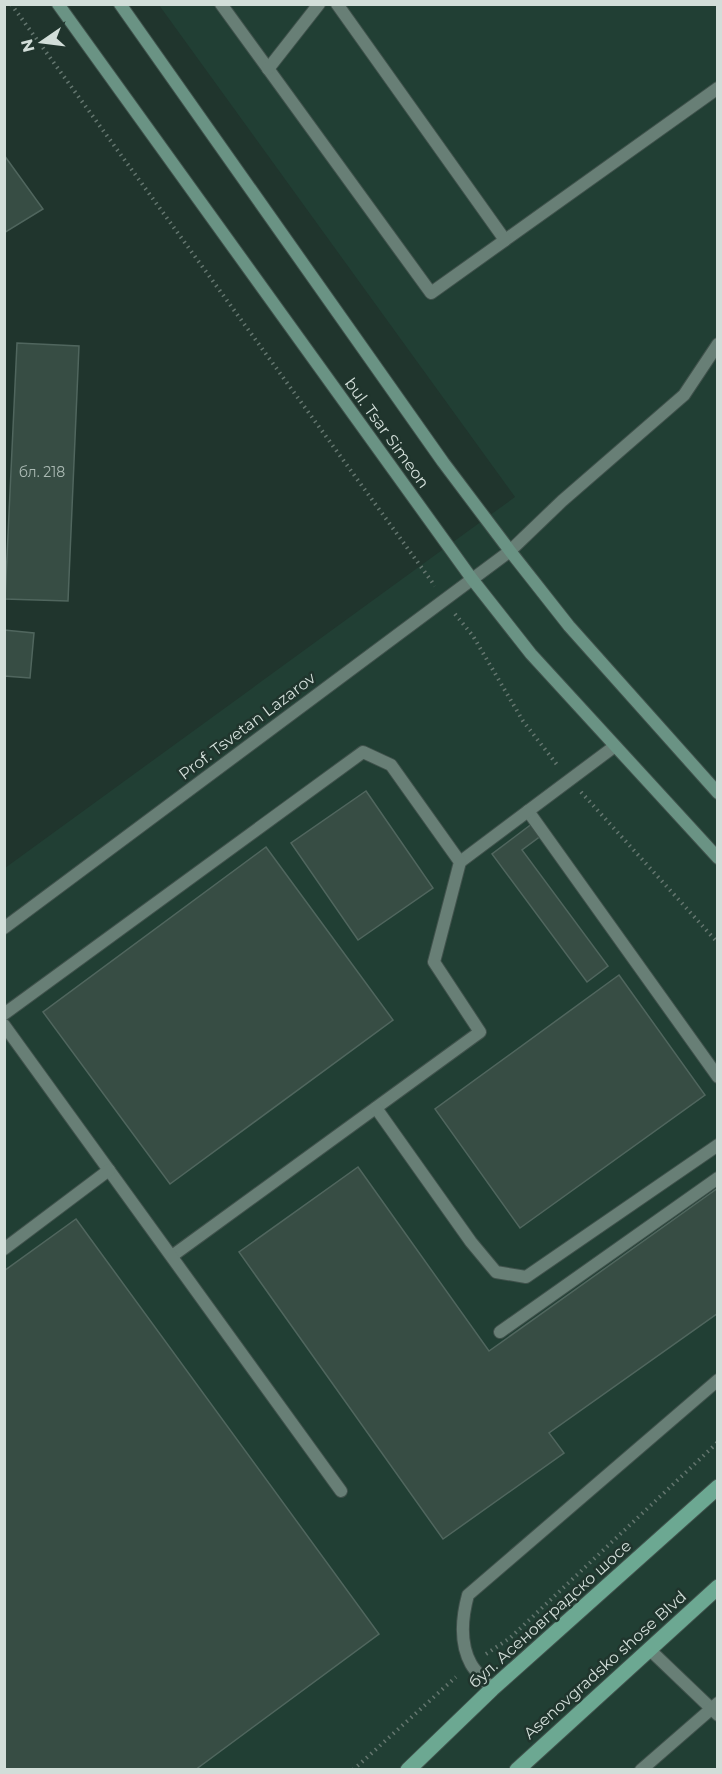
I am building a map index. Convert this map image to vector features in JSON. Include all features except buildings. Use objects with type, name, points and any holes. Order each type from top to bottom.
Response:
[{"type":"main road","name":"bul. Tsar Simeon","points":[[58,4],[472,579],[531,654],[717,858]]},
{"type":"main road","name":"bul. Tsar Simeon","points":[[120,4],[443,462],[510,551],[569,626],[717,793]]},
{"type":"main road","name":"бул. Асеновградско шосе","points":[[408,1770],[492,1689],[717,1487]]},
{"type":"main road","name":"Asenovgradsko shose Blvd","points":[[517,1770],[717,1587]]},
{"type":"street","points":[[221,4],[431,293],[717,88]]},
{"type":"street","points":[[268,69],[319,4]]},
{"type":"street","points":[[337,4],[505,240]]},
{"type":"street","name":"Prof. Tsvetan Lazarov","points":[[4,928],[510,551],[562,501],[684,395],[717,344]]},
{"type":"street","points":[[172,1257],[480,1032],[434,962],[460,862],[615,746]]},
{"type":"street","points":[[4,1014],[363,752],[391,765],[460,862]]},
{"type":"street","points":[[528,811],[717,1077]]},
{"type":"street","points":[[4,1025],[341,1491]]},
{"type":"street","points":[[376,1108],[471,1242],[496,1272],[526,1277],[717,1145]]},
{"type":"street","points":[[4,1249],[109,1170]]},
{"type":"street","points":[[500,1332],[717,1178]]},
{"type":"street","points":[[492,1689],[471,1664],[464,1640],[462,1617],[468,1595],[717,1380]]},
{"type":"street","points":[[641,1770],[716,1709],[649,1649]]},
{"type":"path","points":[[12,4],[444,600],[473,636],[523,721],[569,781],[605,817],[717,943]]},
{"type":"path","points":[[353,1770],[471,1664],[510,1638],[717,1442]]},
{"type":"shaded area","points":[[159,5],[717,5],[717,1769],[5,1770],[5,868],[515,497]]}]
